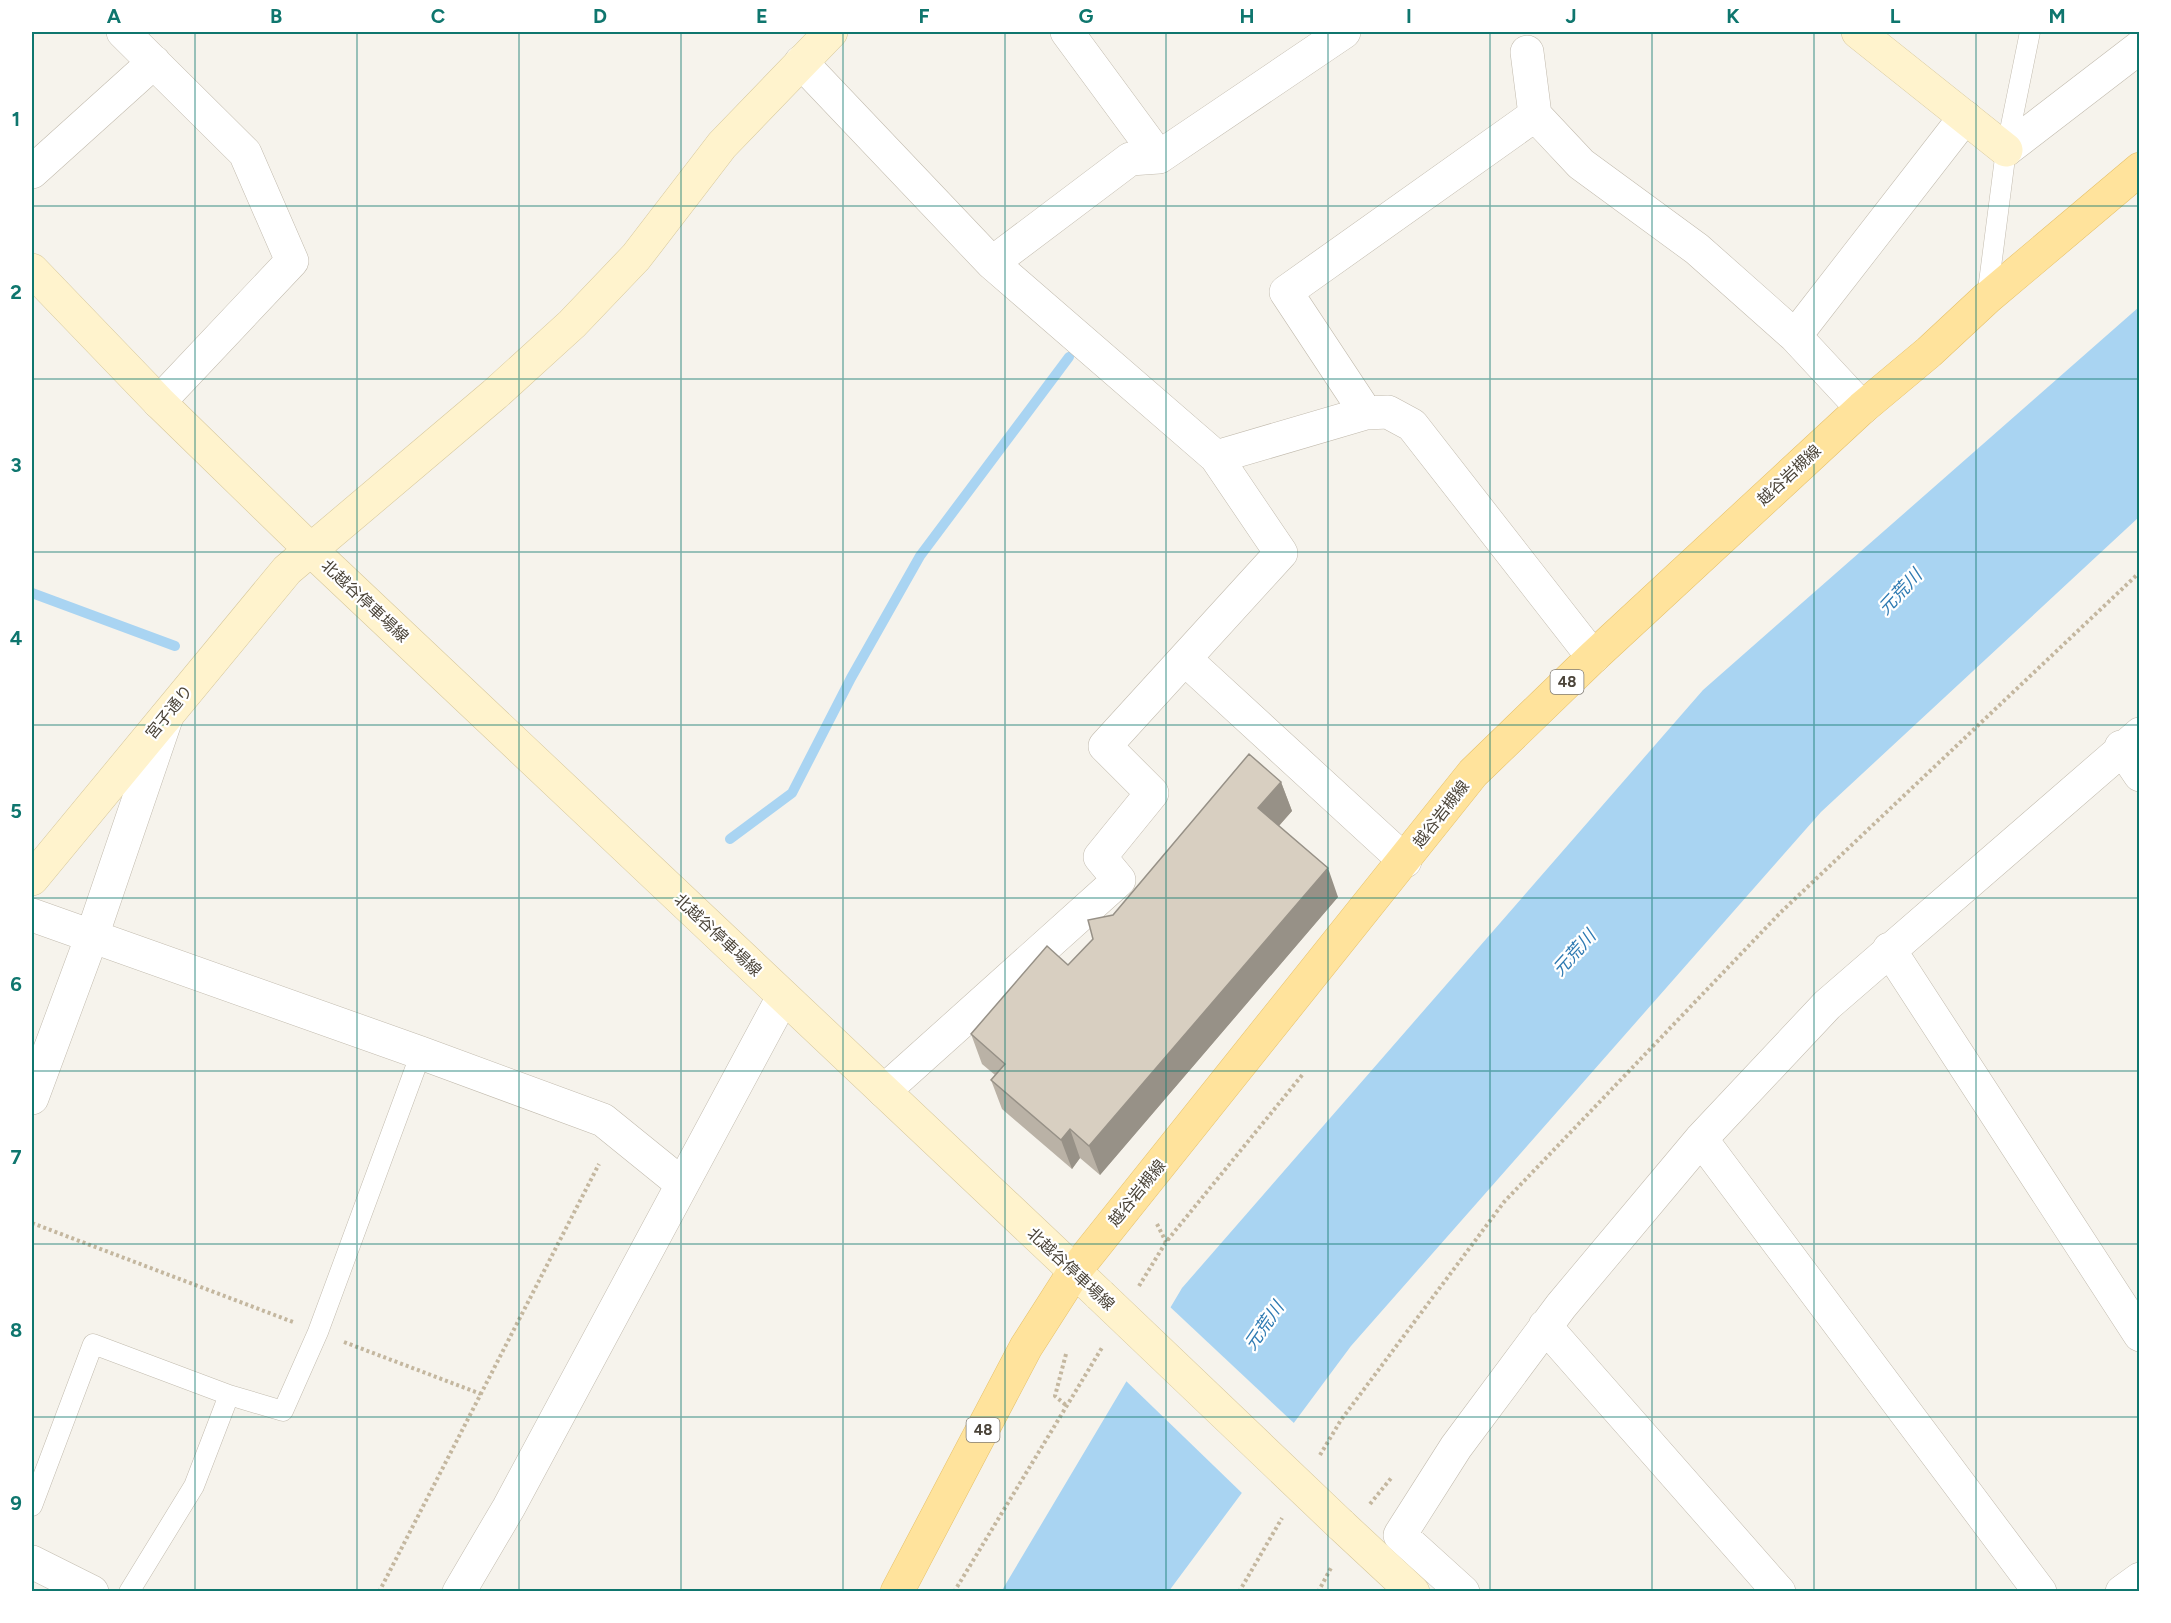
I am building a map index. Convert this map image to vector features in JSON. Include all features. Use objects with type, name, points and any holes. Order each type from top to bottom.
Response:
[{"type":"main road","name":"宮子通り","points":[[32,879],[287,570],[495,394],[572,324],[636,257],[722,145],[831,32]]},
{"type":"main road","points":[[1858,32],[2006,150]]},
{"type":"main road","name":"越谷岩槻線","points":[[897,1592],[1026,1347],[1074,1272],[1405,861],[1473,773],[1593,657],[1862,408],[1929,352],[1987,297],[2139,169]]},
{"type":"main road","name":"北越谷停車場線","points":[[32,270],[159,402],[311,550],[1413,1592]]},
{"type":"street","points":[[123,32],[245,153],[292,261],[159,402]]},
{"type":"street","points":[[1067,32],[1159,158]]},
{"type":"street","points":[[992,263],[1130,159],[1159,158],[1344,32]]},
{"type":"street","points":[[2006,150],[2139,47]]},
{"type":"street","points":[[1527,52],[1535,115],[1581,164],[1697,249],[1795,336],[1862,408]]},
{"type":"street","points":[[32,172],[153,62]]},
{"type":"street","points":[[801,62],[992,263],[1216,458],[1281,553],[1186,660],[1105,746],[1152,793],[1100,857],[1119,880],[884,1091]]},
{"type":"street","points":[[1366,413],[1286,292],[1535,115]]},
{"type":"street","points":[[1795,336],[1965,117]]},
{"type":"street","points":[[1216,458],[1366,413],[1388,412],[1412,425],[1593,657]]},
{"type":"street","points":[[1186,660],[1405,861]]},
{"type":"street","points":[[32,1098],[92,936],[168,714]]},
{"type":"street","points":[[1463,1592],[1400,1535],[1456,1447],[1545,1326],[1701,1139],[1827,1005],[2130,740],[2139,775]]},
{"type":"street","points":[[32,915],[603,1120],[682,1184]]},
{"type":"street","points":[[1889,949],[2139,1335]]},
{"type":"street","points":[[459,1592],[509,1507],[783,997]]},
{"type":"street","points":[[1701,1139],[2040,1592]]},
{"type":"street","points":[[1545,1326],[1779,1592]]},
{"type":"street","points":[[32,1562],[92,1592]]},
{"type":"street","points":[[2122,1592],[2139,1579]]},
{"type":"lane","points":[[1987,297],[2006,150],[2030,32]]},
{"type":"lane","points":[[32,1506],[93,1344],[229,1395],[283,1411],[318,1332],[421,1053]]},
{"type":"lane","points":[[129,1592],[194,1486],[229,1395]]},
{"type":"path","points":[[1317,1460],[1341,1420],[1504,1202],[1780,913],[2139,572]]},
{"type":"path","points":[[379,1592],[616,1131]]},
{"type":"path","points":[[32,1223],[481,1394]]},
{"type":"path","points":[[1067,1353],[1055,1396],[1067,1406]]},
{"type":"path","points":[[1239,1592],[1287,1511]]},
{"type":"water","name":"元荒川","points":[[2139,307],[2139,517],[1821,812],[1351,1346],[1169,1591],[1001,1592],[1182,1288],[1703,690]]},
{"type":"pier","points":[[1168,1305],[1296,1425],[1244,1495],[1124,1379]]},
{"type":"building","points":[[1249,754],[1281,782],[1258,808],[1328,868],[1089,1146],[1070,1129],[1061,1140],[991,1080],[1005,1064],[971,1034],[1047,946],[1068,965],[1093,939],[1088,920],[1113,915]]},
{"type":"waterway","points":[[730,839],[792,793],[851,678],[920,556],[1069,357]]},
{"type":"waterway","points":[[32,593],[175,646]]}]
